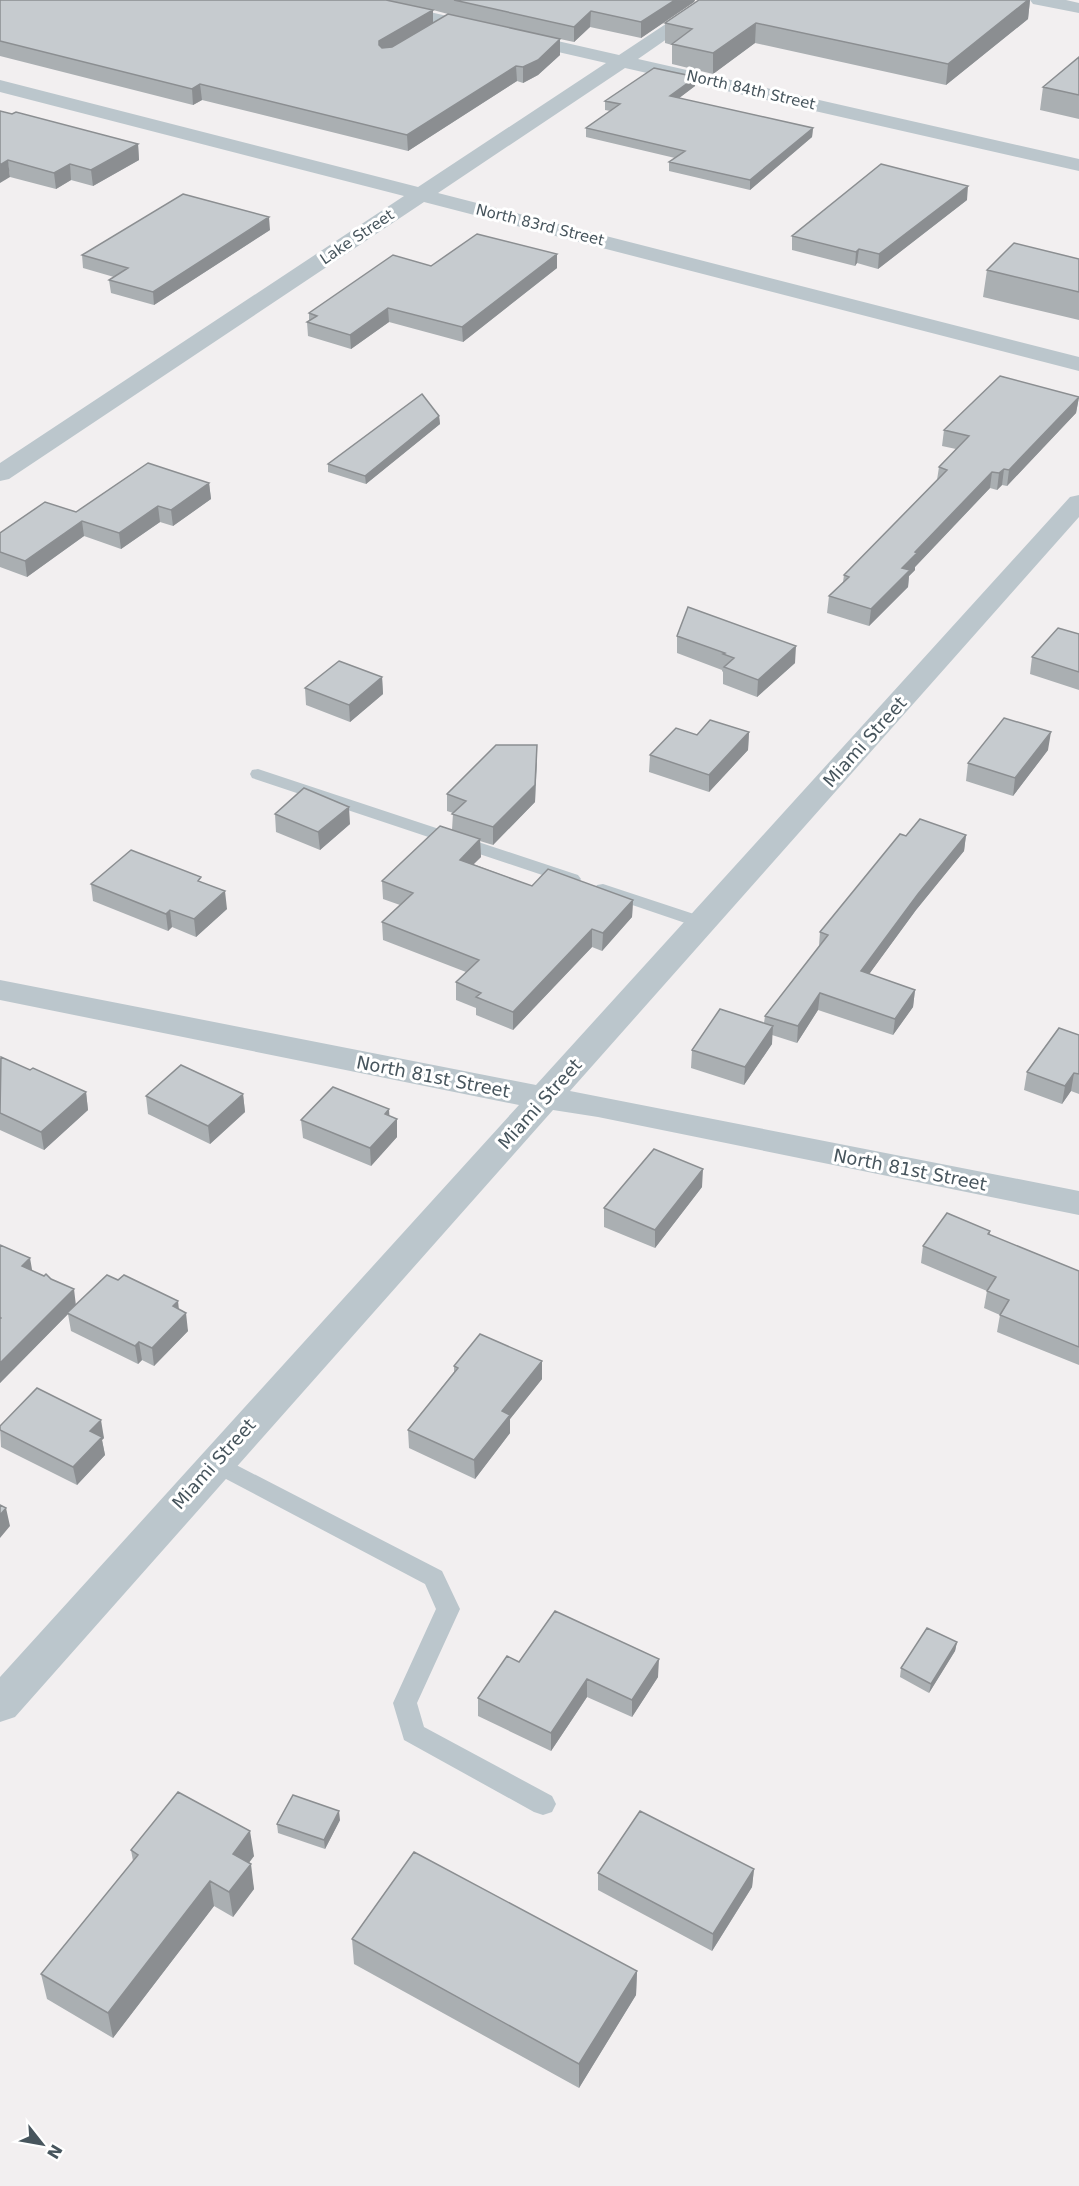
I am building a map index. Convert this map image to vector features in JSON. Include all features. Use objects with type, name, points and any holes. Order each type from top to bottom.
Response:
[{"type":"street","name":"North 84th Street","points":[[353,0],[1079,165]]},
{"type":"street","name":"Lake Street","points":[[0,474],[714,0]]},
{"type":"street","points":[[1039,0],[1079,8]]},
{"type":"street","name":"North 83rd Street","points":[[0,86],[1079,364]]},
{"type":"street","name":"Miami Street","points":[[0,1705],[402,1254],[547,1098],[1079,502]]},
{"type":"street","name":"North 81st Street","points":[[0,990],[495,1090],[598,1106],[1079,1203]]},
{"type":"lane","points":[[431,33],[449,22]]},
{"type":"lane","points":[[258,774],[703,923]]},
{"type":"lane","points":[[215,1463],[434,1578],[448,1609],[405,1703],[413,1733],[543,1804]]},
{"type":"building","points":[[0,0],[386,0],[433,10],[379,41],[382,48],[392,47],[448,14],[560,39],[538,60],[523,67],[516,66],[407,135],[200,84],[192,89],[0,41]]},
{"type":"building","points":[[454,0],[675,0],[641,22],[591,11],[574,27]]},
{"type":"building","points":[[699,0],[1028,0],[948,64],[756,23],[713,53],[672,44],[692,29],[665,23]]},
{"type":"building","points":[[1079,57],[1079,95],[1043,87]]},
{"type":"building","points":[[654,68],[696,77],[670,96],[813,128],[750,180],[669,162],[685,151],[586,128],[620,104],[605,101]]},
{"type":"building","points":[[0,111],[12,114],[16,112],[138,144],[91,170],[70,164],[54,173],[8,160],[0,165]]},
{"type":"building","points":[[881,164],[968,186],[879,254],[859,249],[856,252],[792,236]]},
{"type":"building","points":[[183,194],[269,217],[153,292],[109,280],[128,268],[82,255]]},
{"type":"building","points":[[477,234],[557,254],[462,327],[388,308],[350,335],[307,322],[317,316],[309,313],[393,255],[431,266]]},
{"type":"building","points":[[1014,243],[1079,259],[1079,292],[987,270]]},
{"type":"building","points":[[1000,376],[1079,397],[1009,470],[1004,469],[999,473],[992,472],[915,552],[917,553],[902,568],[910,570],[871,609],[829,596],[849,577],[844,575],[947,470],[939,467],[969,436],[944,430]]},
{"type":"building","points":[[422,394],[439,416],[365,476],[328,464]]},
{"type":"building","points":[[148,463],[209,483],[171,510],[158,506],[119,533],[82,521],[25,561],[0,552],[0,533],[45,502],[76,512]]},
{"type":"building","points":[[688,607],[796,646],[758,680],[724,667],[734,658],[723,654],[725,653],[677,636]]},
{"type":"building","points":[[1058,628],[1079,634],[1079,672],[1032,657]]},
{"type":"building","points":[[339,661],[382,677],[349,705],[305,688]]},
{"type":"building","points":[[1004,718],[1051,732],[1015,778],[968,763]]},
{"type":"building","points":[[710,720],[749,732],[709,775],[650,755],[676,728],[697,735]]},
{"type":"building","points":[[496,745],[537,745],[535,785],[493,827],[452,814],[466,801],[447,794]]},
{"type":"building","points":[[304,788],[349,807],[318,832],[275,814]]},
{"type":"building","points":[[920,819],[966,835],[918,894],[861,971],[915,990],[895,1019],[820,993],[798,1026],[765,1016],[828,935],[820,932],[900,834],[906,836]]},
{"type":"building","points":[[440,826],[480,839],[460,860],[532,886],[548,869],[633,900],[603,933],[592,929],[513,1012],[476,997],[481,993],[456,982],[479,960],[382,922],[413,893],[382,881]]},
{"type":"building","points":[[131,850],[201,877],[198,881],[225,891],[194,919],[170,910],[166,914],[91,884]]},
{"type":"building","points":[[720,1009],[773,1026],[745,1067],[692,1050]]},
{"type":"building","points":[[1059,1028],[1079,1035],[1079,1074],[1074,1073],[1065,1086],[1027,1072]]},
{"type":"building","points":[[1,1057],[30,1070],[33,1068],[86,1092],[41,1132],[0,1113]]},
{"type":"building","points":[[181,1065],[243,1094],[208,1126],[146,1096]]},
{"type":"building","points":[[333,1087],[389,1109],[385,1114],[397,1119],[370,1148],[301,1120]]},
{"type":"building","points":[[654,1149],[703,1169],[655,1230],[604,1208]]},
{"type":"building","points":[[947,1213],[990,1231],[988,1234],[1079,1271],[1079,1347],[1000,1315],[1009,1300],[987,1291],[996,1277],[923,1246]]},
{"type":"building","points":[[0,1245],[30,1258],[22,1266],[44,1276],[46,1274],[51,1279],[74,1289],[0,1363],[1,1318]]},
{"type":"building","points":[[107,1275],[118,1280],[124,1275],[178,1301],[173,1306],[186,1313],[152,1348],[139,1342],[135,1346],[67,1313]]},
{"type":"building","points":[[480,1334],[542,1361],[502,1411],[510,1415],[474,1460],[408,1430],[458,1368],[454,1366]]},
{"type":"building","points":[[37,1388],[101,1420],[90,1431],[102,1437],[73,1467],[0,1430],[0,1426]]},
{"type":"building","points":[[0,1505],[6,1508],[0,1515]]},
{"type":"building","points":[[555,1611],[659,1659],[632,1700],[587,1679],[551,1733],[478,1698],[507,1656],[519,1662]]},
{"type":"building","points":[[927,1628],[957,1642],[931,1684],[901,1668]]},
{"type":"building","points":[[178,1792],[250,1831],[233,1854],[251,1864],[229,1892],[210,1881],[108,2013],[41,1974],[138,1855],[131,1850]]},
{"type":"building","points":[[293,1795],[339,1811],[324,1840],[277,1824]]},
{"type":"building","points":[[640,1811],[754,1869],[713,1934],[598,1873]]},
{"type":"building","points":[[414,1852],[637,1971],[579,2064],[352,1939]]}]
